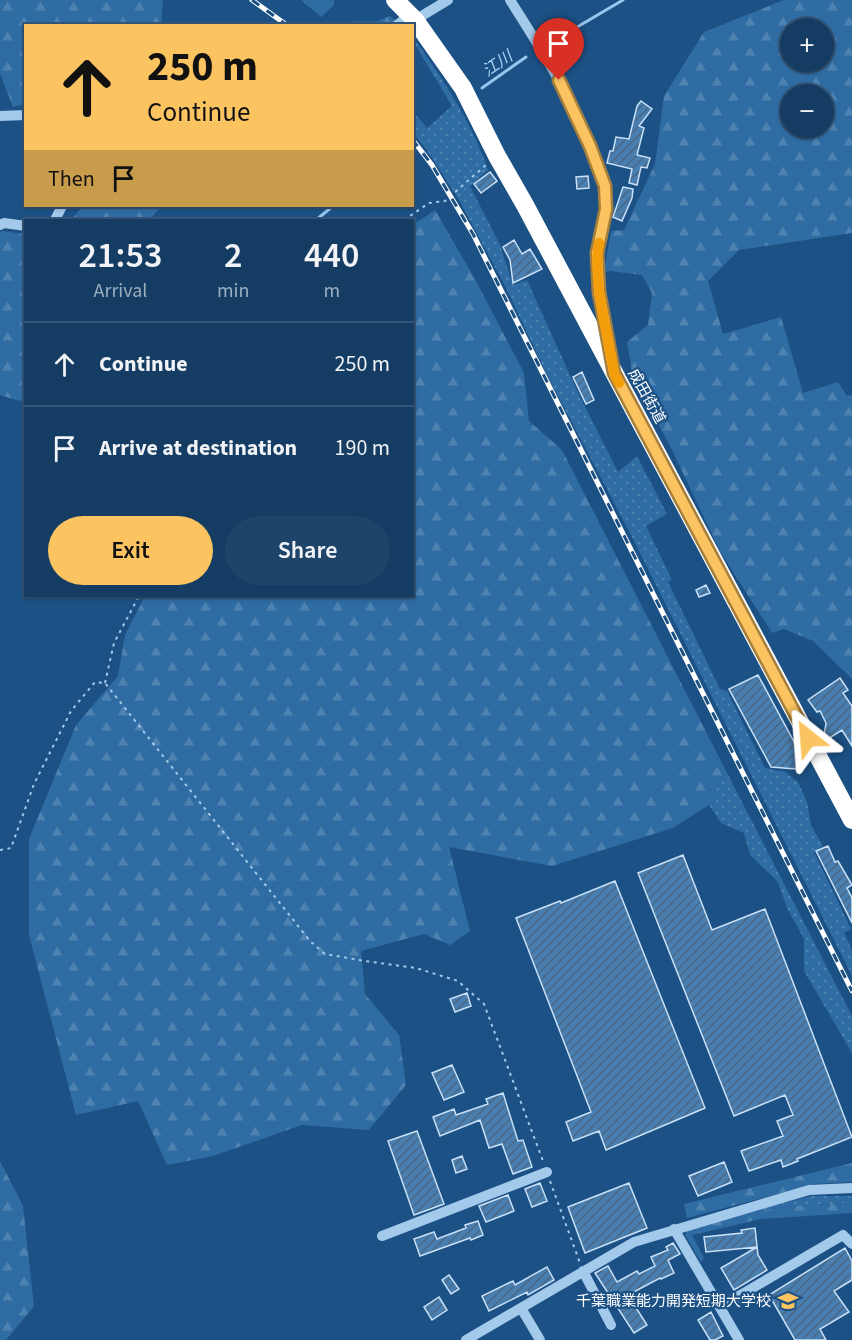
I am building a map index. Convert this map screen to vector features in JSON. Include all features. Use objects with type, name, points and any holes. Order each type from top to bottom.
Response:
[{"type":"highway","name":"成田街道","points":[[395,0],[407,20]]},
{"type":"highway","name":"成田街道","points":[[414,28],[463,88],[497,156],[852,820]]},
{"type":"street","points":[[407,20],[448,0]]},
{"type":"street","points":[[510,0],[569,99],[605,186],[606,209],[597,253],[599,292],[614,373]]},
{"type":"street","points":[[0,116],[24,115]]},
{"type":"street","points":[[0,225],[4,223],[24,226]]},
{"type":"street","points":[[382,1236],[547,1172]]},
{"type":"street","points":[[466,1340],[634,1242],[809,1190],[852,1188]]},
{"type":"street","points":[[674,1229],[740,1340]]},
{"type":"street","points":[[720,1307],[843,1235],[852,1244]]},
{"type":"street","points":[[583,1271],[611,1325]]},
{"type":"street","points":[[521,1308],[540,1340]]},
{"type":"path","points":[[405,219],[429,203],[446,201],[469,178],[497,156]]},
{"type":"path","points":[[105,683],[114,643],[138,597]]},
{"type":"path","points":[[0,849],[11,848],[34,784],[71,711],[95,682],[105,683],[310,941],[325,954],[365,962],[416,968],[458,981],[484,1004],[583,1271]]},
{"type":"green space","points":[[0,0],[163,0],[161,24],[24,24],[24,104],[13,107],[0,73]]},
{"type":"green space","points":[[301,0],[334,0],[334,5],[321,17]]},
{"type":"green space","points":[[784,0],[852,0],[852,233],[739,250],[708,281],[723,334],[781,317],[803,393],[838,382],[847,396],[852,395],[852,679],[813,641],[784,629],[772,633],[721,553],[670,446],[633,378],[627,342],[648,325],[652,293],[642,275],[604,272],[611,231],[624,230],[655,164],[664,96],[704,32]]},
{"type":"green space","points":[[389,16],[399,22],[396,24],[342,24],[344,22],[378,21]]},
{"type":"green space","points":[[414,38],[455,101],[481,152],[488,170],[470,186],[500,245],[513,285],[527,280],[578,393],[618,472],[637,456],[667,514],[646,526],[672,580],[668,582],[720,689],[727,691],[765,768],[785,772],[798,782],[807,802],[811,825],[823,846],[814,852],[851,929],[844,933],[852,950],[852,976],[632,537],[547,375],[505,286],[459,200],[414,134],[414,113],[427,128],[452,106],[414,43]]},
{"type":"green space","points":[[82,207],[162,207],[152,219],[72,219]]},
{"type":"green space","points":[[435,210],[475,279],[524,373],[529,421],[562,450],[725,769],[709,805],[673,828],[552,866],[449,847],[470,931],[450,945],[424,934],[361,951],[365,994],[399,1035],[406,1085],[369,1130],[302,1125],[213,1156],[167,1165],[138,1101],[76,1115],[29,935],[29,839],[76,725],[118,676],[125,635],[144,597],[414,597],[414,224]]},
{"type":"green space","points":[[2,231],[24,234],[24,397],[20,401],[0,395],[0,233]]},
{"type":"green space","points":[[725,769],[852,1016],[852,1053],[804,971],[804,939],[787,908],[778,882],[750,855],[744,833],[721,823],[709,805]]},
{"type":"green space","points":[[0,1161],[23,1206],[34,1306],[6,1340],[0,1340]]},
{"type":"green space","points":[[852,1163],[852,1182],[815,1184],[687,1218],[684,1204]]},
{"type":"green space","points":[[811,1196],[852,1196],[852,1203],[794,1206],[750,1212]]},
{"type":"green space","points":[[852,1203],[852,1213],[761,1219],[692,1235],[704,1258],[701,1262],[685,1235],[688,1229],[750,1212],[794,1206]]},
{"type":"building","points":[[641,101],[652,109],[639,126],[644,128],[637,155],[650,158],[647,168],[641,167],[637,185],[629,183],[632,169],[607,163],[616,137],[629,139],[637,106]]},
{"type":"building","points":[[490,172],[497,181],[481,193],[474,184]]},
{"type":"building","points":[[588,176],[589,188],[577,189],[576,177]]},
{"type":"building","points":[[623,187],[633,189],[632,198],[622,221],[613,217]]},
{"type":"building","points":[[514,240],[522,254],[530,249],[542,269],[513,283],[510,260],[503,247]]},
{"type":"building","points":[[582,372],[594,400],[586,404],[573,377]]},
{"type":"building","points":[[706,585],[710,593],[699,597],[696,590]]},
{"type":"building","points":[[758,675],[806,764],[796,769],[771,767],[729,689]]},
{"type":"building","points":[[840,678],[848,690],[843,693],[852,706],[852,746],[842,730],[823,742],[826,723],[820,711],[817,712],[808,700]]},
{"type":"building","points":[[828,846],[835,862],[838,861],[852,885],[847,888],[852,898],[852,923],[816,851]]},
{"type":"building","points":[[683,855],[712,930],[765,909],[852,1137],[783,1167],[781,1160],[749,1171],[741,1151],[783,1136],[777,1121],[793,1115],[785,1095],[734,1116],[638,873]]},
{"type":"building","points":[[615,881],[705,1108],[606,1150],[599,1131],[573,1141],[566,1122],[591,1112],[516,918]]},
{"type":"building","points":[[467,993],[471,1006],[455,1012],[450,999]]},
{"type":"building","points":[[452,1065],[464,1092],[444,1100],[432,1073]]},
{"type":"building","points":[[503,1093],[518,1141],[523,1140],[532,1167],[513,1174],[502,1144],[489,1148],[480,1120],[440,1136],[433,1117],[454,1109],[456,1115],[488,1104],[486,1099]]},
{"type":"building","points":[[417,1131],[444,1204],[414,1215],[388,1141]]},
{"type":"building","points":[[462,1156],[467,1169],[456,1173],[452,1160]]},
{"type":"building","points":[[724,1162],[732,1182],[698,1196],[689,1176]]},
{"type":"building","points":[[540,1183],[547,1201],[532,1207],[525,1189]]},
{"type":"building","points":[[629,1183],[647,1228],[585,1253],[568,1207]]},
{"type":"building","points":[[508,1195],[514,1211],[486,1222],[479,1206]]},
{"type":"building","points":[[478,1221],[483,1235],[420,1256],[414,1239],[434,1232],[437,1239]]},
{"type":"building","points":[[755,1228],[758,1255],[767,1270],[734,1290],[721,1268],[757,1247],[706,1252],[704,1237],[742,1233],[741,1230]]},
{"type":"building","points":[[673,1243],[680,1254],[668,1260],[674,1273],[628,1295],[647,1325],[634,1333],[595,1273],[608,1266],[617,1282],[637,1271],[639,1274],[655,1266],[651,1257],[668,1250],[666,1247]]},
{"type":"building","points":[[845,1248],[852,1261],[852,1280],[834,1291],[849,1312],[820,1329],[826,1340],[795,1340],[769,1295]]},
{"type":"building","points":[[547,1267],[554,1280],[528,1295],[527,1292],[489,1311],[482,1296],[513,1281],[515,1285]]},
{"type":"building","points":[[449,1275],[459,1289],[451,1294],[442,1280]]},
{"type":"building","points":[[439,1297],[447,1310],[432,1320],[424,1307]]},
{"type":"building","points":[[711,1312],[723,1336],[715,1340],[710,1340],[698,1320]]},
{"type":"waterway","name":"江川","points":[[545,46],[623,0]]},
{"type":"waterway","name":"江川","points":[[482,88],[526,57]]},
{"type":"waterway","name":"江川","points":[[317,219],[332,207]]},
{"type":"railway","points":[[252,0],[285,24]]},
{"type":"railway","points":[[414,142],[432,165],[473,234],[852,991]]},
{"type":"slow traffic","points":[[599,243],[597,253],[599,292],[614,373],[619,383]]},
{"type":"place","name":"千葉職業能力開発短期大学校","points":[[788,1301]]},
{"type":"route","points":[[559,80],[590,146],[605,186],[606,209],[597,253],[599,292],[614,373],[808,738]]}]
